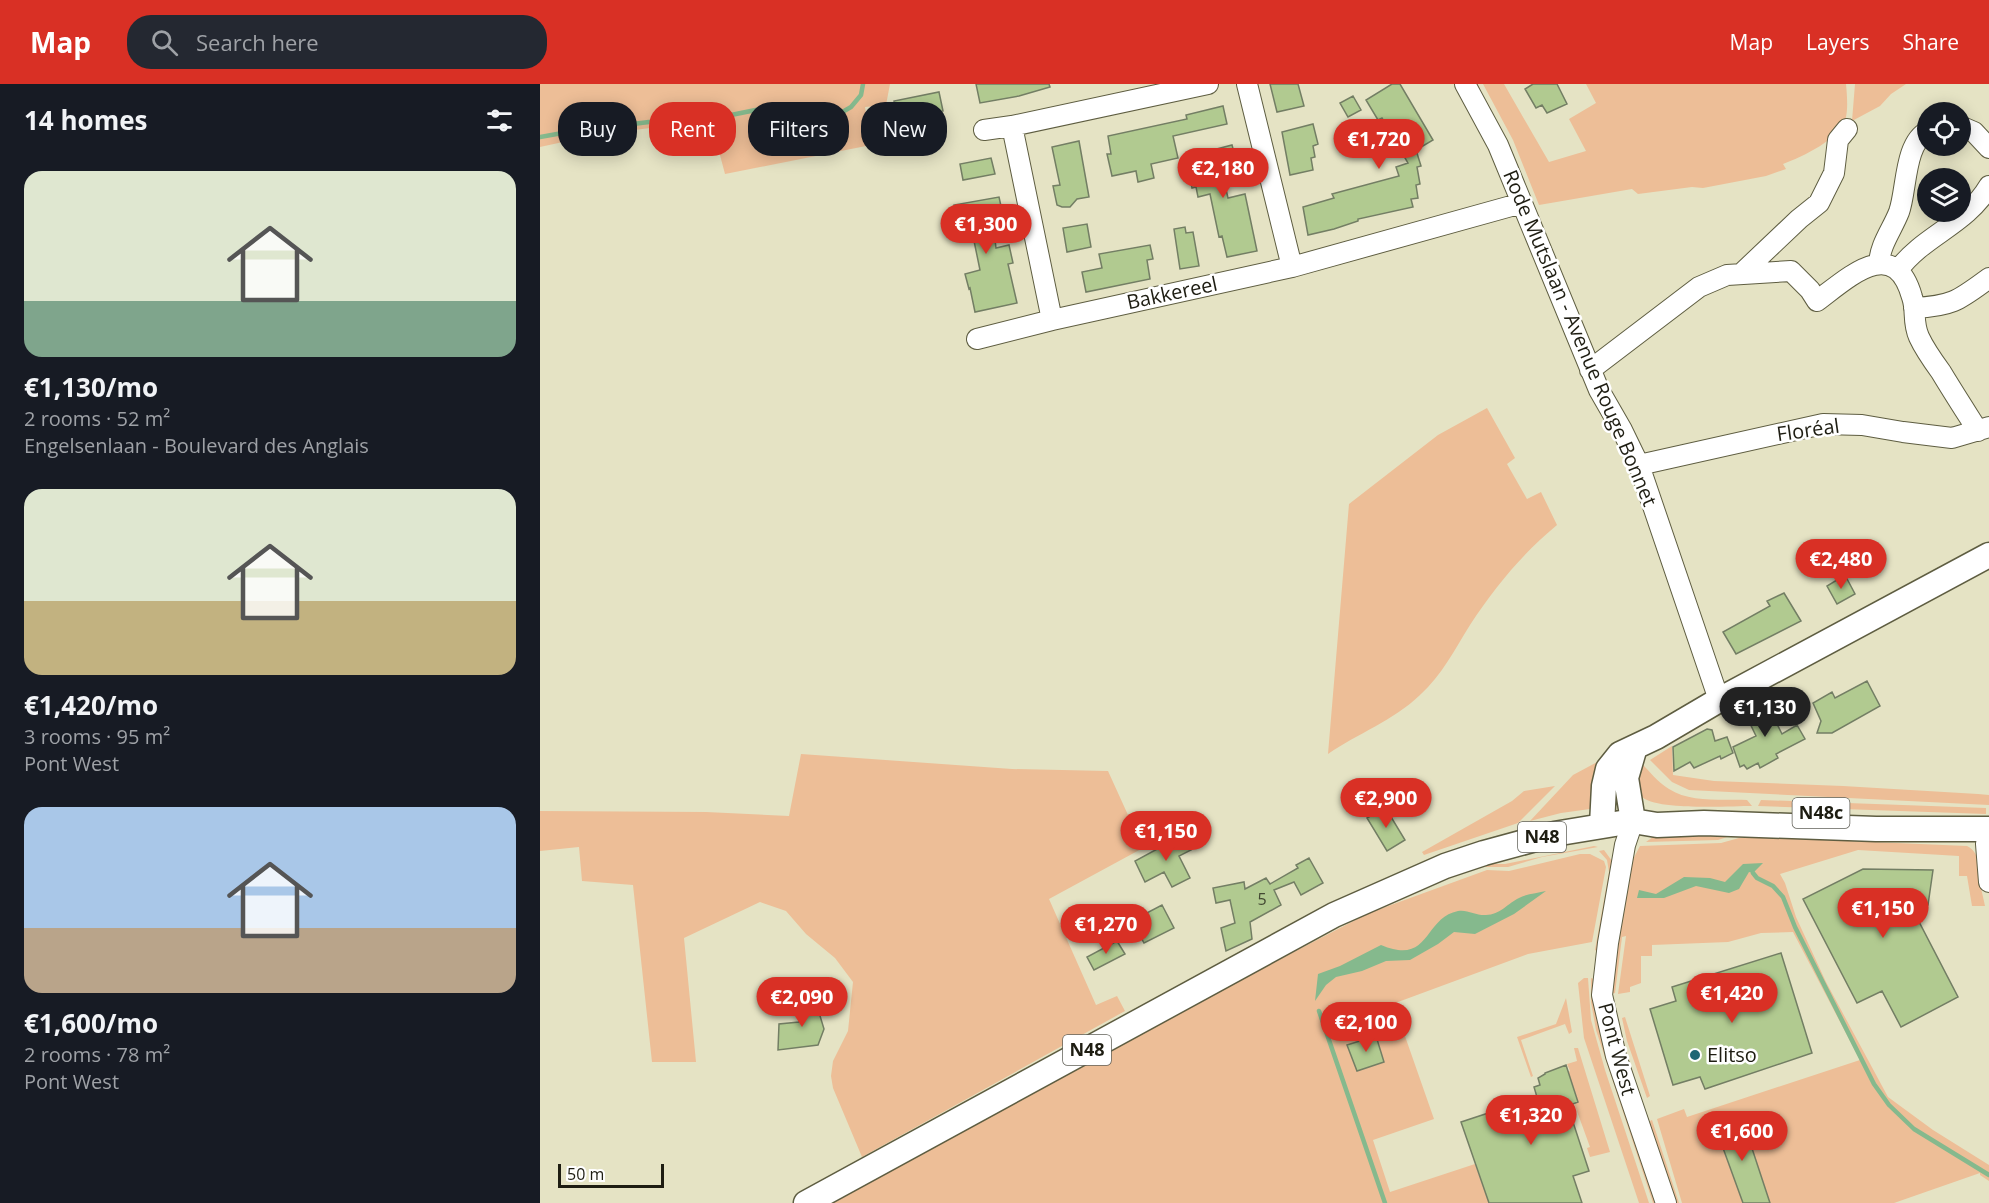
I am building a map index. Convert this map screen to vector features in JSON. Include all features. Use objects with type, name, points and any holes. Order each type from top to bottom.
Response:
[{"type":"main road","points":[[1602,825],[1604,786],[1608,769],[1620,754],[1989,555]]},
{"type":"main road","points":[[1633,821],[1626,778],[1635,747]]},
{"type":"main road","name":"N48","points":[[806,1203],[1369,898],[1445,866],[1484,853],[1554,834],[1633,821]]},
{"type":"main road","name":"N48c","points":[[1633,821],[1657,825],[1719,823],[1988,832]]},
{"type":"street","points":[[984,130],[1208,84]]},
{"type":"street","points":[[1246,84],[1292,267]]},
{"type":"street","name":"Rode Mutslaan - Avenue Rouge Bonnet","points":[[1465,84],[1487,122],[1599,390],[1639,465],[1719,700]]},
{"type":"street","points":[[1012,126],[1052,320]]},
{"type":"street","points":[[1741,274],[1819,203],[1834,173],[1838,140],[1847,129]]},
{"type":"street","points":[[1971,131],[1989,148]]},
{"type":"street","points":[[1879,264],[1883,243],[1899,213],[1910,157],[1917,143]]},
{"type":"street","points":[[1590,370],[1699,287],[1727,275],[1791,271],[1810,290],[1817,301],[1870,265],[1894,266],[1898,270],[1922,246],[1970,212],[1989,186]]},
{"type":"street","name":"Bakkereel","points":[[977,339],[1052,320],[1292,267],[1522,203]]},
{"type":"street","name":"Floréal","points":[[1639,465],[1822,424],[1862,425],[1952,438],[1984,429],[1923,345],[1914,326],[1914,308],[1907,281],[1898,270]]},
{"type":"street","points":[[1914,308],[1943,306],[1958,301],[1989,278]]},
{"type":"street","name":"Pont West","points":[[1633,821],[1625,845],[1608,943],[1602,995],[1616,1056],[1666,1203]]},
{"type":"street","points":[[1988,832],[1989,882]]},
{"type":"shaded area","points":[[540,84],[890,84],[887,102],[861,102],[861,147],[849,149],[849,102],[748,102],[748,156],[816,156],[725,174],[720,156],[736,156],[736,102],[649,102],[649,128],[637,130],[637,102],[558,102],[558,143],[540,147]]},
{"type":"shaded area","points":[[1483,84],[1504,84],[1549,162],[1586,151],[1569,119],[1596,103],[1586,84],[1846,84],[1847,109],[1843,125],[1829,140],[1810,152],[1783,164],[1786,169],[1766,176],[1703,188],[1692,187],[1638,194],[1632,189],[1539,205],[1513,140]]},
{"type":"shaded area","points":[[1855,84],[1906,84],[1891,94],[1880,106],[1852,121]]},
{"type":"shaded area","points":[[1487,408],[1515,458],[1507,464],[1527,499],[1541,492],[1557,525],[1521,559],[1499,584],[1442,670],[1428,687],[1399,712],[1328,754],[1349,504],[1438,435]]},
{"type":"shaded area","points":[[1672,746],[1673,775],[1714,781],[1989,795],[1989,805],[1689,790],[1672,782],[1650,760]]},
{"type":"shaded area","points":[[801,754],[1012,769],[1108,771],[1143,848],[1049,899],[1096,1005],[1117,996],[1125,1011],[862,1157],[833,1088],[831,1076],[833,1061],[848,1031],[853,982],[835,958],[806,934],[786,911],[760,902],[684,938],[696,1062],[652,1062],[633,885],[582,881],[579,847],[540,851],[540,811],[706,812],[789,816]]},
{"type":"shaded area","points":[[1601,760],[1595,801],[1590,809],[1530,821],[1573,775]]},
{"type":"shaded area","points":[[1638,760],[1660,783],[1677,793],[1707,799],[1747,800],[1752,806],[1676,806],[1649,801],[1641,796],[1636,787]]},
{"type":"shaded area","points":[[1555,786],[1518,823],[1424,855],[1422,852],[1512,801],[1524,791]]},
{"type":"shaded area","points":[[1761,800],[1986,808],[1986,814],[1758,806]]},
{"type":"shaded area","points":[[1736,834],[1718,840],[1646,842],[1653,837]]},
{"type":"shaded area","points":[[1755,837],[1967,846],[1974,852],[1978,859],[1979,880],[1985,906],[1972,906],[1967,876],[1959,876],[1959,856],[1858,850],[1780,874],[1796,917],[1826,982],[1888,1097],[1933,1130],[1989,1165],[1989,1181],[1980,1173],[1894,1203],[1682,1203],[1657,1119],[1684,1109],[1687,1117],[1860,1060],[1793,932],[1761,933],[1728,942],[1652,945],[1652,956],[1641,956],[1641,983],[1630,987],[1630,992],[1618,994],[1626,936],[1622,937],[1615,993],[1611,994],[1630,865],[1640,846],[1721,843]]},
{"type":"shaded area","points":[[1594,846],[1598,847],[1542,857],[1508,867],[1486,867],[1484,864],[1505,864]]},
{"type":"shaded area","points":[[1604,850],[1612,861],[1614,871],[1601,948],[1597,951],[1595,950],[1609,872],[1607,860],[1599,851]]},
{"type":"shaded area","points":[[1580,854],[1590,854],[1604,861],[1606,867],[1592,942],[1528,954],[1398,1002],[1388,1012],[1392,1022],[1399,1019],[1434,1119],[1373,1140],[1390,1192],[1475,1164],[1489,1203],[831,1203],[1369,913],[1487,870],[1509,871]]},
{"type":"shaded area","points":[[1763,863],[1753,873],[1749,872],[1739,889],[1729,893],[1696,886],[1664,898],[1637,898],[1639,890],[1656,894],[1684,877],[1710,878],[1725,882],[1743,864]]},
{"type":"shaded area","points":[[1546,891],[1514,914],[1475,934],[1454,932],[1410,960],[1386,961],[1362,971],[1336,977],[1326,985],[1315,1001],[1318,974],[1340,966],[1381,945],[1397,950],[1409,950],[1418,945],[1447,915],[1458,911],[1491,914],[1522,897]]},
{"type":"shaded area","points":[[1588,978],[1591,1020],[1605,1070],[1649,1203],[1639,1203],[1584,1038],[1578,983]]},
{"type":"shaded area","points":[[1591,978],[1596,980],[1658,1203],[1653,1203],[1596,1030],[1591,1002]]},
{"type":"shaded area","points":[[1566,998],[1572,1032],[1569,1034],[1565,1024],[1521,1040],[1533,1076],[1531,1077],[1517,1037],[1556,1024]]},
{"type":"shaded area","points":[[1625,1017],[1650,1096],[1647,1098],[1627,1041],[1622,1018]]},
{"type":"shaded area","points":[[1574,1048],[1578,1048],[1610,1152],[1590,1157],[1587,1148],[1590,1147],[1574,1103],[1578,1101],[1568,1072],[1570,1071],[1567,1064],[1577,1061]]},
{"type":"shaded area","points":[[1652,1120],[1679,1203],[1674,1203],[1648,1122]]},
{"type":"building","points":[[976,84],[1049,84],[1050,87],[1019,96],[980,103]]},
{"type":"building","points":[[1270,84],[1298,84],[1304,106],[1277,112]]},
{"type":"building","points":[[1392,84],[1400,84],[1433,140],[1416,150],[1421,166],[1417,167],[1420,184],[1416,185],[1418,198],[1411,199],[1413,207],[1358,219],[1358,221],[1334,229],[1308,235],[1303,207],[1334,198],[1332,194],[1399,176],[1396,167],[1408,163],[1382,118],[1378,120],[1366,100]]},
{"type":"building","points":[[1533,84],[1557,84],[1567,104],[1547,113],[1542,105],[1536,108],[1525,89]]},
{"type":"building","points":[[939,92],[941,102],[894,102]]},
{"type":"building","points":[[1353,96],[1361,110],[1348,117],[1340,103]]},
{"type":"building","points":[[1223,106],[1227,124],[1173,136],[1178,158],[1151,164],[1154,178],[1138,182],[1136,171],[1112,176],[1107,154],[1111,154],[1108,136],[1187,119],[1186,115]]},
{"type":"building","points":[[1313,124],[1318,144],[1313,146],[1315,157],[1311,158],[1313,170],[1290,175],[1282,132]]},
{"type":"building","points":[[1079,141],[1089,197],[1077,199],[1070,207],[1062,207],[1057,205],[1053,186],[1060,185],[1052,147]]},
{"type":"building","points":[[1232,145],[1238,168],[1222,172],[1228,198],[1245,194],[1257,251],[1227,257],[1222,236],[1219,237],[1210,194],[1198,197],[1196,187],[1192,188],[1186,157]]},
{"type":"building","points":[[991,158],[995,174],[963,180],[960,164]]},
{"type":"building","points":[[999,197],[1004,220],[993,223],[996,248],[1009,245],[1013,263],[1008,264],[1017,303],[975,312],[965,274],[980,270],[973,236],[957,239],[953,224],[959,223],[954,205]]},
{"type":"building","points":[[1087,224],[1091,247],[1067,252],[1063,228]]},
{"type":"building","points":[[1185,227],[1186,233],[1193,232],[1199,266],[1180,269],[1174,229]]},
{"type":"building","points":[[1150,245],[1153,259],[1147,260],[1150,279],[1086,292],[1082,272],[1102,268],[1099,254]]},
{"type":"building","points":[[1817,549],[1821,563],[1810,566],[1806,552]]},
{"type":"building","points":[[1845,575],[1855,594],[1837,604],[1827,586]]},
{"type":"building","points":[[1784,593],[1801,621],[1736,654],[1723,632],[1770,606],[1767,601]]},
{"type":"building","points":[[1867,681],[1880,706],[1832,733],[1817,733],[1821,721],[1813,703],[1832,692],[1835,698]]},
{"type":"building","points":[[1765,700],[1782,734],[1797,725],[1805,739],[1776,754],[1778,758],[1760,768],[1758,763],[1747,769],[1744,765],[1740,767],[1733,747],[1756,736],[1744,711]]},
{"type":"building","points":[[1707,729],[1712,730],[1715,741],[1727,737],[1733,753],[1721,759],[1720,756],[1694,768],[1690,762],[1674,771],[1673,747]]},
{"type":"building","points":[[1385,807],[1405,840],[1387,851],[1367,818]]},
{"type":"building","points":[[1183,835],[1191,850],[1179,856],[1190,878],[1172,887],[1164,872],[1145,882],[1135,861]]},
{"type":"building","points":[[1309,858],[1323,883],[1301,895],[1294,882],[1274,890],[1281,905],[1250,922],[1252,939],[1226,951],[1221,928],[1235,923],[1230,900],[1216,903],[1213,888],[1244,882],[1245,889],[1266,878],[1270,884],[1298,868],[1296,865]]},
{"type":"building","points":[[1863,869],[1933,870],[1928,905],[1914,912],[1958,997],[1901,1027],[1882,991],[1857,1003],[1803,899]]},
{"type":"building","points":[[1162,905],[1174,928],[1144,943],[1136,928],[1143,924],[1139,917]]},
{"type":"building","points":[[1117,941],[1125,954],[1094,970],[1087,957]]},
{"type":"building","points":[[1781,953],[1812,1053],[1705,1089],[1700,1077],[1673,1085],[1650,1009],[1676,1001],[1672,987]]},
{"type":"building","points":[[814,996],[824,1029],[818,1045],[778,1050],[779,1024],[799,1022],[804,998]]},
{"type":"building","points":[[1376,1036],[1384,1062],[1357,1071],[1347,1045]]},
{"type":"building","points":[[1566,1065],[1578,1102],[1570,1105],[1575,1118],[1572,1119],[1589,1171],[1573,1176],[1582,1203],[1489,1203],[1461,1122],[1537,1097],[1534,1087],[1540,1085],[1538,1078]]},
{"type":"building","points":[[1742,1118],[1770,1203],[1743,1203],[1715,1126]]},
{"type":"waterway","points":[[540,137],[649,122],[696,122],[766,108],[809,108],[839,114],[851,107],[861,95],[863,84]]},
{"type":"waterway","points":[[1753,873],[1757,878],[1773,886],[1783,897],[1795,927],[1874,1084],[1889,1105],[1914,1129],[1989,1175]]},
{"type":"waterway","points":[[1319,1011],[1385,1203]]},
{"type":"place","name":"Elitso","points":[[1695,1055]]}]
